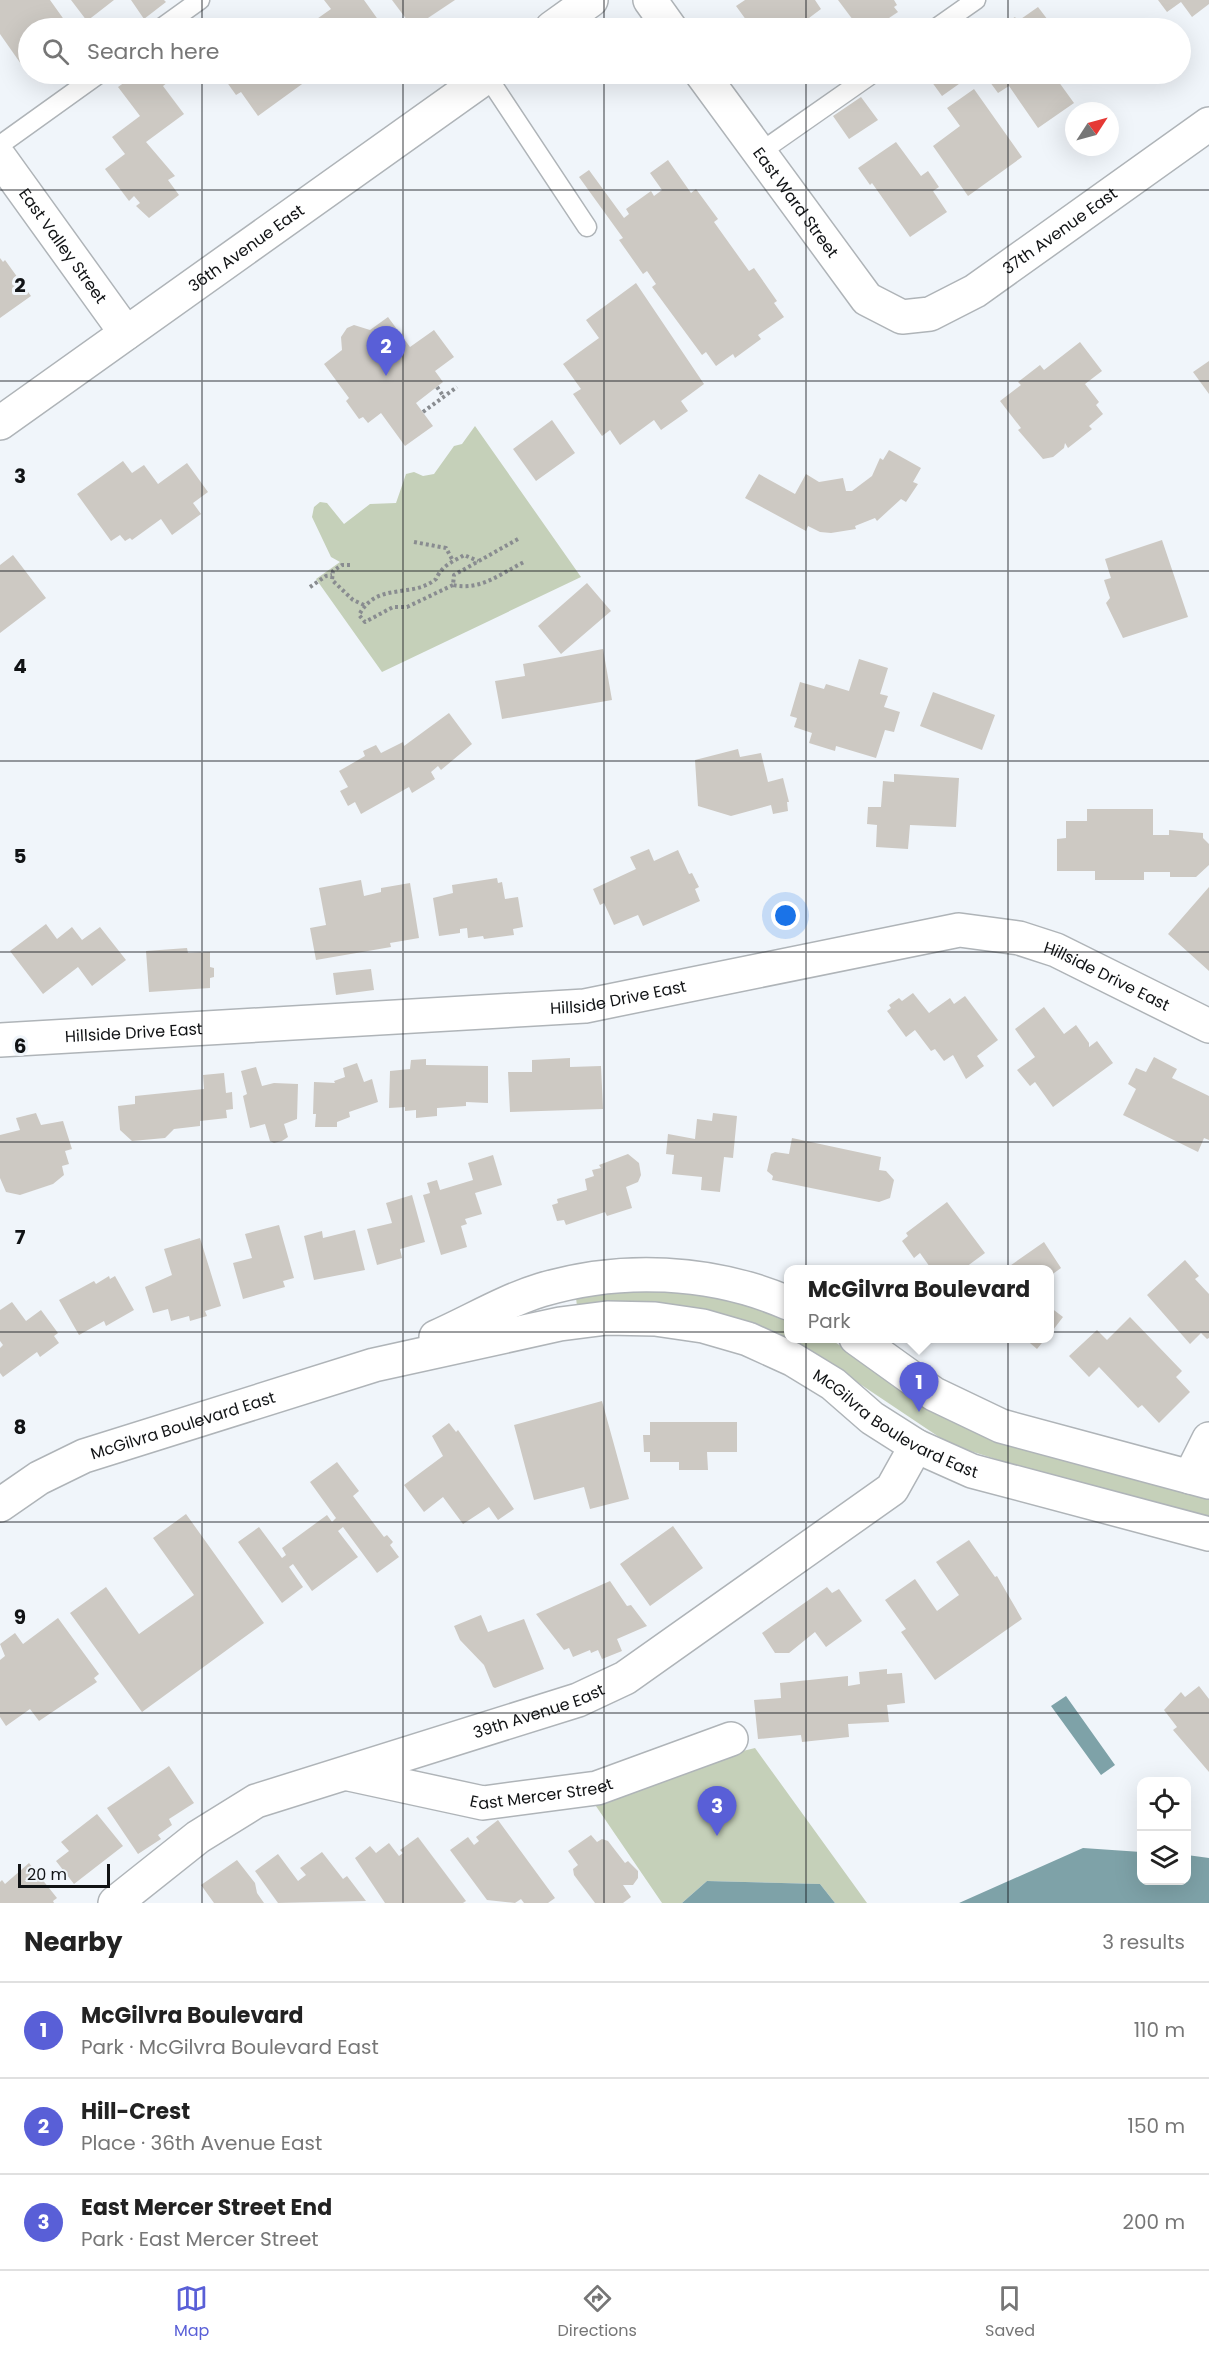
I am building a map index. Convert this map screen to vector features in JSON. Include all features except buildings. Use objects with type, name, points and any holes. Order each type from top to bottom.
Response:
[{"type":"street","points":[[566,18],[591,0]]},
{"type":"street","points":[[650,0],[663,18]]},
{"type":"street","name":"36th Avenue East","points":[[0,423],[475,84]]},
{"type":"street","name":"East Ward Street","points":[[709,84],[867,299],[902,317]]},
{"type":"street","name":"37th Avenue East","points":[[902,317],[930,314],[975,291],[1209,124]]},
{"type":"street","name":"East Valley Street","points":[[0,159],[126,333]]},
{"type":"street","name":"Hillside Drive East","points":[[0,1040],[585,1006],[959,930],[1019,938],[1056,950],[1209,1026]]},
{"type":"street","name":"McGilvra Boulevard East","points":[[374,1365],[539,1291],[577,1281],[635,1275],[694,1278],[733,1284],[784,1301]]},
{"type":"street","name":"McGilvra Boulevard East","points":[[0,1505],[39,1478],[84,1456],[374,1365],[560,1324],[607,1318],[655,1318],[691,1324],[748,1339],[792,1359],[833,1384],[872,1418],[916,1446],[972,1471],[1209,1534]]},
{"type":"street","points":[[863,1343],[934,1394],[984,1419],[1200,1480],[1209,1439]]},
{"type":"street","name":"39th Avenue East","points":[[115,1903],[198,1837],[256,1801],[578,1700],[625,1678],[892,1489],[916,1446]]},
{"type":"street","name":"East Mercer Street","points":[[347,1773],[483,1803],[597,1788],[731,1738]]},
{"type":"lane","points":[[175,18],[200,0]]},
{"type":"lane","points":[[950,18],[976,0]]},
{"type":"lane","points":[[0,145],[85,84]]},
{"type":"lane","points":[[494,84],[587,227]]},
{"type":"lane","points":[[759,153],[858,84]]},
{"type":"path","points":[[437,387],[444,397]]},
{"type":"path","points":[[423,412],[457,387]]},
{"type":"path","points":[[453,585],[454,575],[518,539]]},
{"type":"path","points":[[414,542],[446,548],[453,561]]},
{"type":"path","points":[[478,561],[464,555],[442,570],[436,579],[406,591],[394,589],[364,605],[359,615],[365,622],[393,607],[407,607],[453,585],[469,589],[524,562]]},
{"type":"path","points":[[310,587],[326,576],[332,575],[342,565],[350,565]]},
{"type":"path","points":[[332,575],[338,588],[353,600],[364,605]]},
{"type":"green space","points":[[475,426],[581,577],[382,672],[316,579],[340,562],[331,557],[312,517],[314,507],[320,502],[327,503],[344,524],[370,504],[396,503],[406,474],[414,472],[423,476],[434,474],[454,446],[462,444]]},
{"type":"green space","points":[[619,1287],[696,1291],[784,1316],[784,1343],[836,1343],[861,1359],[1209,1496],[1209,1520],[1072,1483],[951,1445],[848,1376],[577,1306],[576,1298]]},
{"type":"green space","points":[[755,1748],[867,1903],[835,1903],[820,1884],[707,1881],[682,1903],[662,1903],[585,1790]]},
{"type":"water","points":[[1066,1696],[1115,1765],[1101,1775],[1051,1706]]},
{"type":"water","points":[[1083,1848],[1137,1852],[1137,1885],[1191,1885],[1191,1856],[1209,1858],[1209,1903],[959,1903]]},
{"type":"water","points":[[707,1881],[820,1884],[835,1903],[682,1903]]},
{"type":"place","name":"Hill-Crest","points":[[386,376]]},
{"type":"place","name":"McGilvra Boulevard","points":[[919,1412]]},
{"type":"place","name":"East Mercer Street End","points":[[717,1836]]}]
